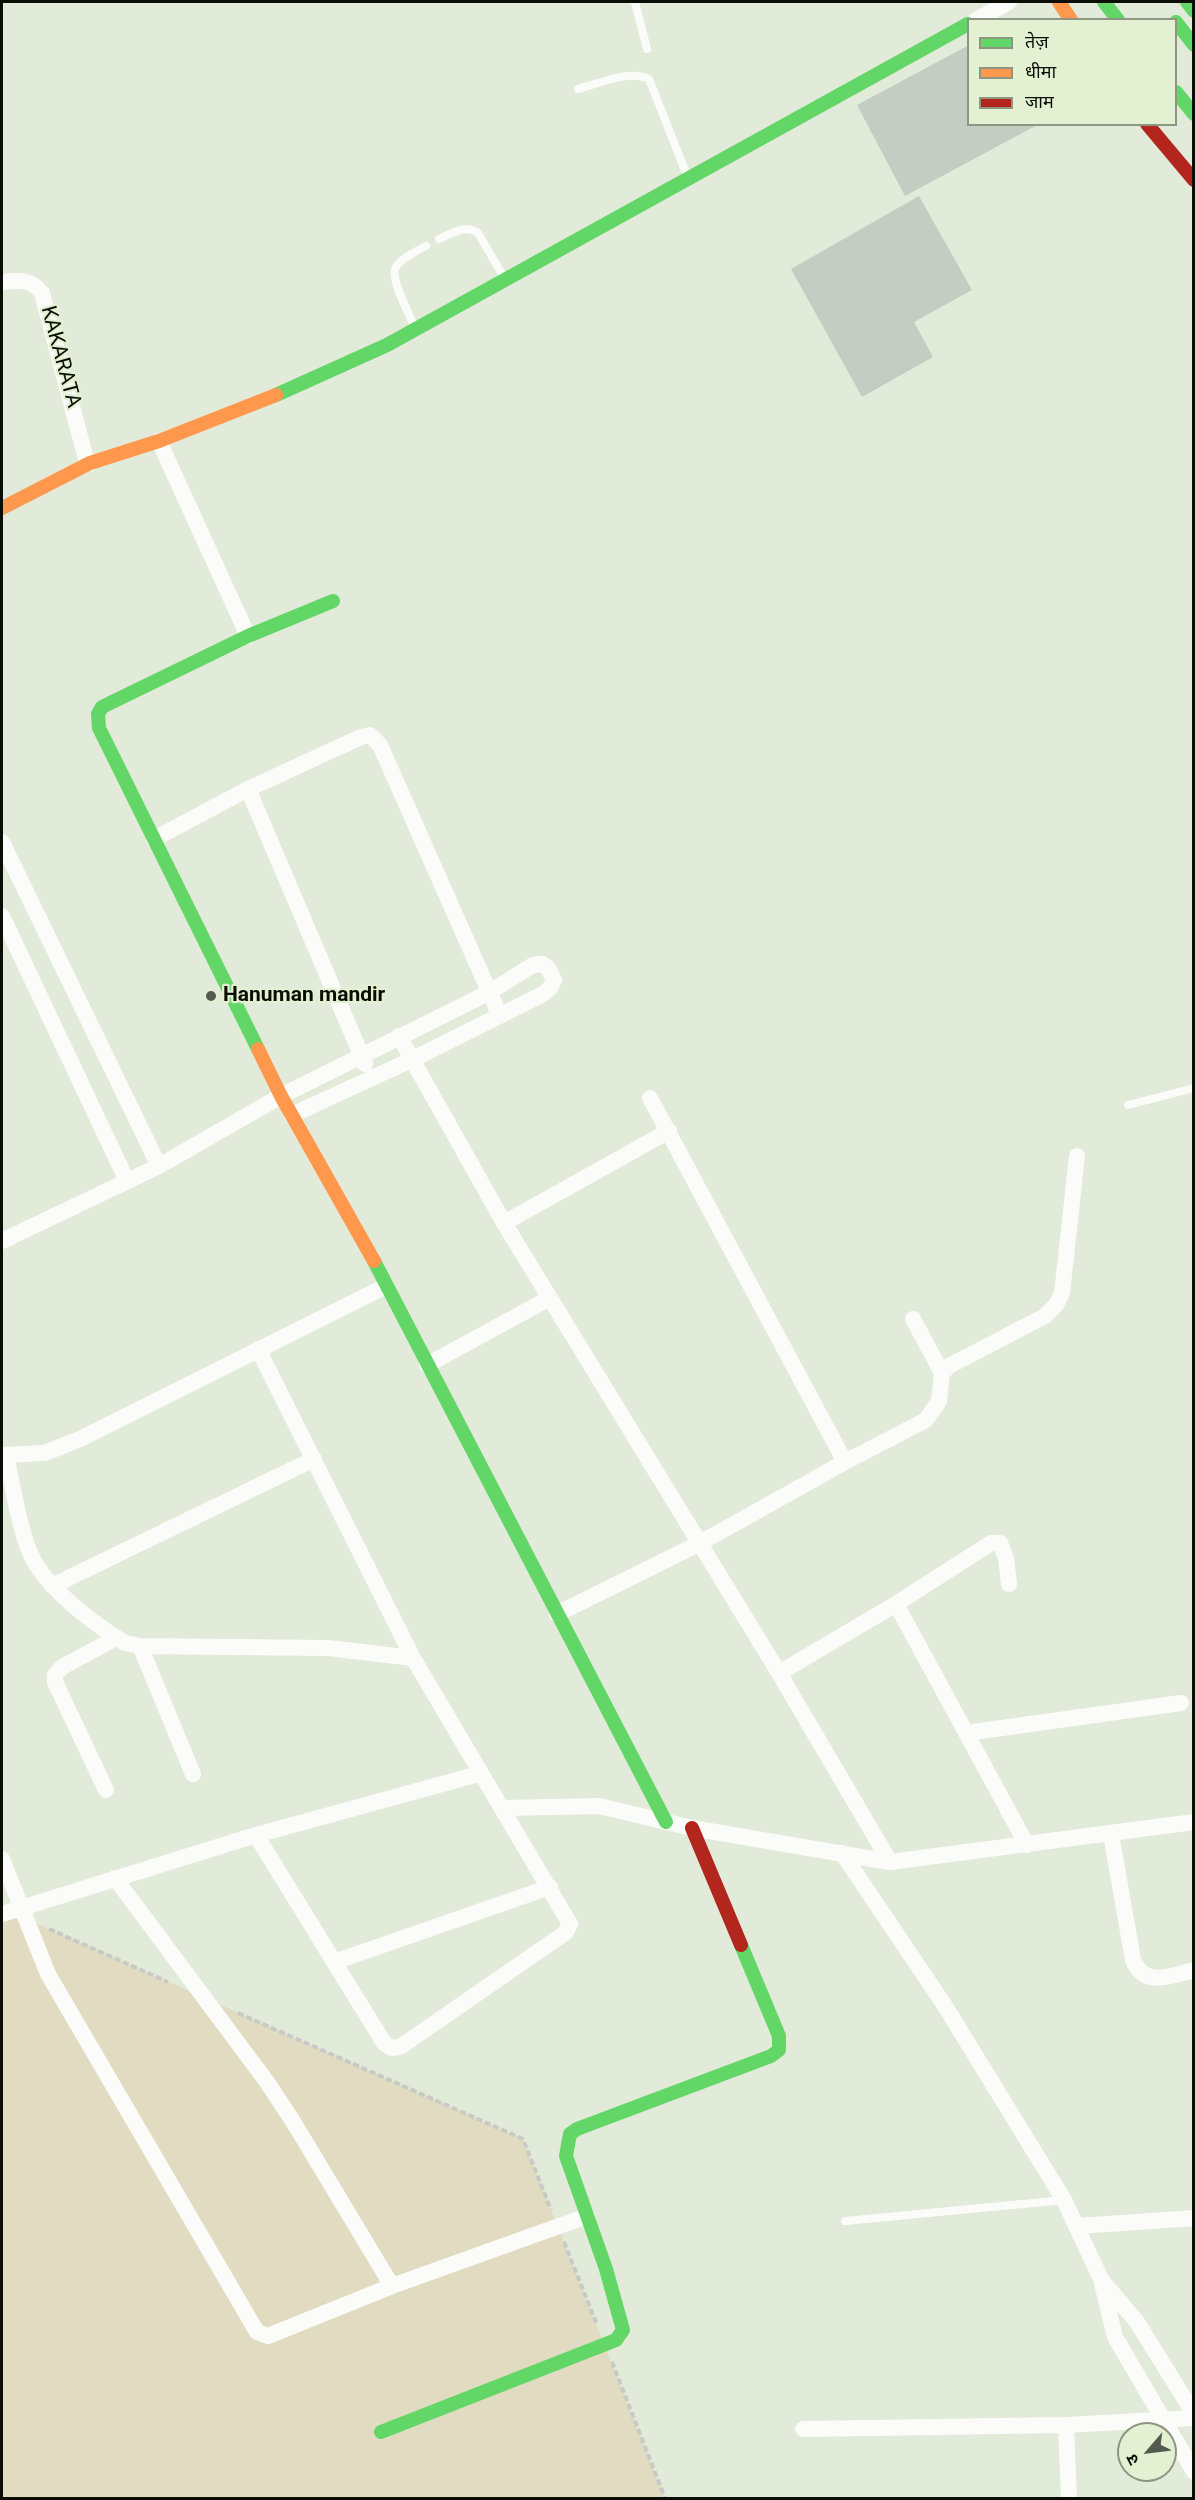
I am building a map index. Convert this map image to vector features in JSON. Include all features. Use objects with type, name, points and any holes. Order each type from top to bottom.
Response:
[{"type":"main road","points":[[1059,2],[1070,18]]},
{"type":"main road","points":[[1104,2],[1116,18]]},
{"type":"main road","points":[[1187,2],[1194,11]]},
{"type":"main road","points":[[1177,23],[1194,45]]},
{"type":"main road","points":[[2,508],[90,463],[246,409],[387,345],[967,25]]},
{"type":"main road","points":[[1177,93],[1194,114]]},
{"type":"main road","points":[[1149,126],[1194,180]]},
{"type":"main road","points":[[333,601],[248,636],[102,707],[98,714],[99,728],[281,1096],[356,1226],[666,1822]]},
{"type":"main road","points":[[381,2432],[616,2340],[623,2330],[606,2269],[566,2156],[570,2134],[577,2129],[771,2056],[779,2050],[779,2036],[693,1828]]},
{"type":"street","points":[[980,18],[1009,2]]},
{"type":"street","name":"KAKARATA","points":[[2,282],[24,281],[34,284],[42,293],[86,459],[90,463]]},
{"type":"street","points":[[159,441],[248,636]]},
{"type":"street","points":[[154,839],[248,789],[361,737],[370,735],[376,738],[500,1016]]},
{"type":"street","points":[[248,789],[372,1078]]},
{"type":"street","points":[[2,842],[159,1166]]},
{"type":"street","points":[[2,916],[126,1181]]},
{"type":"street","points":[[2,1241],[159,1166],[281,1096],[488,993],[533,965],[542,964],[548,968],[554,980],[550,988],[500,1016],[411,1060],[292,1115]]},
{"type":"street","points":[[399,1036],[504,1223],[779,1673],[890,1862]]},
{"type":"street","points":[[650,1098],[845,1462]]},
{"type":"street","points":[[504,1223],[669,1131]]},
{"type":"street","points":[[942,1373],[949,1366],[1044,1316],[1056,1305],[1062,1293],[1077,1156]]},
{"type":"street","points":[[386,1286],[82,1438],[45,1453],[4,1456],[30,1554],[52,1586],[116,1638],[140,1646],[328,1648],[413,1658]]},
{"type":"street","points":[[427,1365],[550,1298]]},
{"type":"street","points":[[557,1614],[700,1543],[845,1462],[927,1420],[939,1401],[942,1373],[913,1318]]},
{"type":"street","points":[[256,1835],[384,2043],[391,2048],[400,2047],[565,1933],[570,1924],[550,1887],[479,1774],[413,1658],[258,1349]]},
{"type":"street","points":[[52,1586],[314,1459]]},
{"type":"street","points":[[779,1673],[896,1604],[996,1541],[1003,1549],[1009,1584]]},
{"type":"street","points":[[896,1604],[1027,1845]]},
{"type":"street","points":[[106,1790],[56,1682],[55,1675],[62,1667],[116,1638]]},
{"type":"street","points":[[140,1646],[193,1774]]},
{"type":"street","points":[[966,1733],[1180,1703]]},
{"type":"street","points":[[2,1914],[256,1835],[479,1774]]},
{"type":"street","points":[[502,1808],[599,1806],[693,1828],[890,1862],[1194,1822]]},
{"type":"street","points":[[1111,1834],[1137,1972],[1147,1978],[1158,1978],[1194,1971]]},
{"type":"street","points":[[842,1853],[945,2006],[1064,2200],[1101,2279],[1115,2337],[1194,2472]]},
{"type":"street","points":[[2,1859],[48,1974],[257,2332],[268,2336],[392,2286],[587,2216]]},
{"type":"street","points":[[115,1878],[267,2082],[392,2286]]},
{"type":"street","points":[[334,1962],[550,1887]]},
{"type":"street","points":[[1078,2226],[1194,2218]]},
{"type":"street","points":[[803,2429],[1065,2425],[1194,2416],[1137,2322],[1101,2279]]},
{"type":"street","points":[[1065,2425],[1069,2499]]},
{"type":"lane","points":[[635,2],[647,49]]},
{"type":"lane","points":[[578,89],[627,76],[642,76],[649,79],[688,178]]},
{"type":"lane","points":[[439,238],[465,228],[472,229],[478,233],[506,279]]},
{"type":"lane","points":[[416,329],[396,280],[395,270],[399,263],[426,246]]},
{"type":"lane","points":[[1128,1105],[1194,1088]]},
{"type":"lane","points":[[845,2221],[1064,2200]]},
{"type":"path","points":[[45,1927],[175,1985]]},
{"type":"path","points":[[230,2009],[523,2139],[553,2215]]},
{"type":"path","points":[[562,2237],[601,2335]]},
{"type":"path","points":[[609,2357],[665,2499]]},
{"type":"shaded area","points":[[2,1908],[523,2139],[665,2498],[2,2498]]},
{"type":"building","points":[[967,46],[967,126],[1035,126],[905,196],[857,105]]},
{"type":"building","points":[[919,196],[972,290],[914,322],[933,357],[862,397],[791,269]]},
{"type":"traffic: fast","points":[[1104,2],[1116,18]]},
{"type":"traffic: fast","points":[[1187,2],[1194,11]]},
{"type":"traffic: fast","points":[[1177,23],[1194,45]]},
{"type":"traffic: fast","points":[[276,395],[387,345],[967,25]]},
{"type":"traffic: fast","points":[[1177,93],[1194,114]]},
{"type":"traffic: fast","points":[[258,1049],[99,728],[98,714],[102,707],[248,636],[333,601]]},
{"type":"traffic: fast","points":[[374,1261],[666,1822]]},
{"type":"traffic: fast","points":[[381,2432],[616,2340],[623,2330],[606,2269],[566,2156],[570,2134],[577,2129],[771,2056],[779,2050],[779,2036],[741,1945]]},
{"type":"traffic: slow","points":[[1059,2],[1070,18]]},
{"type":"traffic: slow","points":[[2,508],[90,463],[159,441],[276,395]]},
{"type":"traffic: slow","points":[[258,1049],[281,1096],[374,1261]]},
{"type":"traffic: jam","points":[[1149,126],[1194,180]]},
{"type":"traffic: jam","points":[[692,1828],[741,1945]]},
{"type":"place","name":"Hanuman mandir","points":[[211,996]]}]
